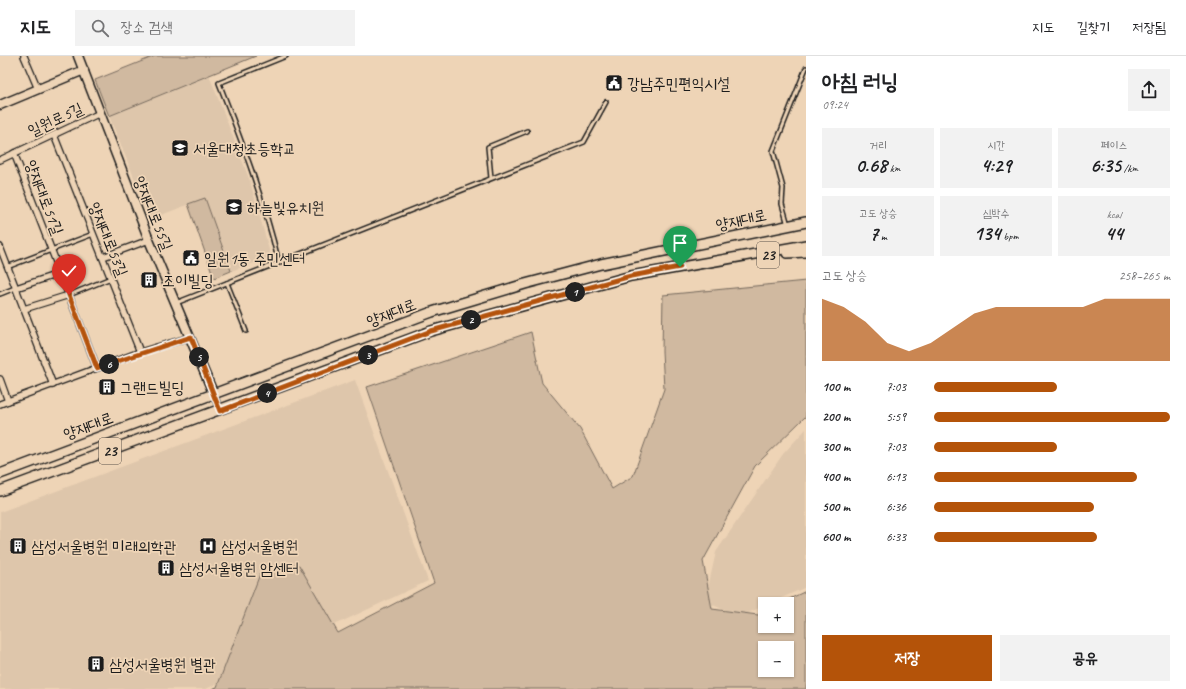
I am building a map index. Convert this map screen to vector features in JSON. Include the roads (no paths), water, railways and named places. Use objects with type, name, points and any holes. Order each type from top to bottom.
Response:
[{"type":"main road","name":"양재대로","points":[[0,474],[432,312],[518,286],[601,264],[806,222]]},
{"type":"main road","name":"양재대로","points":[[0,491],[220,411],[431,331],[631,276],[806,245]]},
{"type":"main road","name":"23","points":[[730,258],[806,252]]},
{"type":"street","points":[[24,56],[38,89]]},
{"type":"street","name":"양재대로55길","points":[[78,56],[149,240],[191,337],[220,411]]},
{"type":"street","points":[[0,105],[84,70]]},
{"type":"street","name":"일원로5길","points":[[0,160],[100,113]]},
{"type":"street","name":"양재대로53길","points":[[54,135],[140,352]]},
{"type":"street","name":"양재대로51길","points":[[14,153],[97,368]]},
{"type":"street","points":[[103,257],[149,240]]},
{"type":"street","points":[[0,247],[53,384]]},
{"type":"street","points":[[16,288],[60,273]]},
{"type":"street","points":[[24,309],[69,295]]},
{"type":"street","points":[[0,404],[140,352],[191,337]]},
{"type":"street","points":[[0,379],[8,401]]},
{"type":"lane","points":[[278,263],[268,218],[257,183],[219,83],[286,56]]},
{"type":"lane","points":[[788,225],[782,204],[783,188],[773,151],[806,68]]},
{"type":"lane","points":[[176,303],[584,142],[606,102]]},
{"type":"lane","points":[[491,178],[488,147],[527,131]]},
{"type":"lane","points":[[7,267],[93,234]]},
{"type":"lane","points":[[69,295],[111,278]]},
{"type":"lane","points":[[227,283],[246,331]]},
{"type":"lane","points":[[0,294],[16,288]]},
{"type":"place","name":"강남주민편익시설","points":[[614,83]]},
{"type":"place","name":"서울대청초등학교","points":[[180,148]]},
{"type":"place","name":"하늘빛유치원","points":[[234,207]]},
{"type":"place","name":"일원1동 주민센터","points":[[191,258]]},
{"type":"place","name":"조이빌딩","points":[[149,280]]},
{"type":"place","name":"그랜드빌딩","points":[[107,387]]},
{"type":"place","name":"삼성서울병원 미래의학관","points":[[18,546]]},
{"type":"place","name":"삼성서울병원","points":[[208,546]]},
{"type":"place","name":"삼성서울병원 암센터","points":[[166,568]]},
{"type":"place","name":"삼성서울병원 별관","points":[[96,664]]}]
